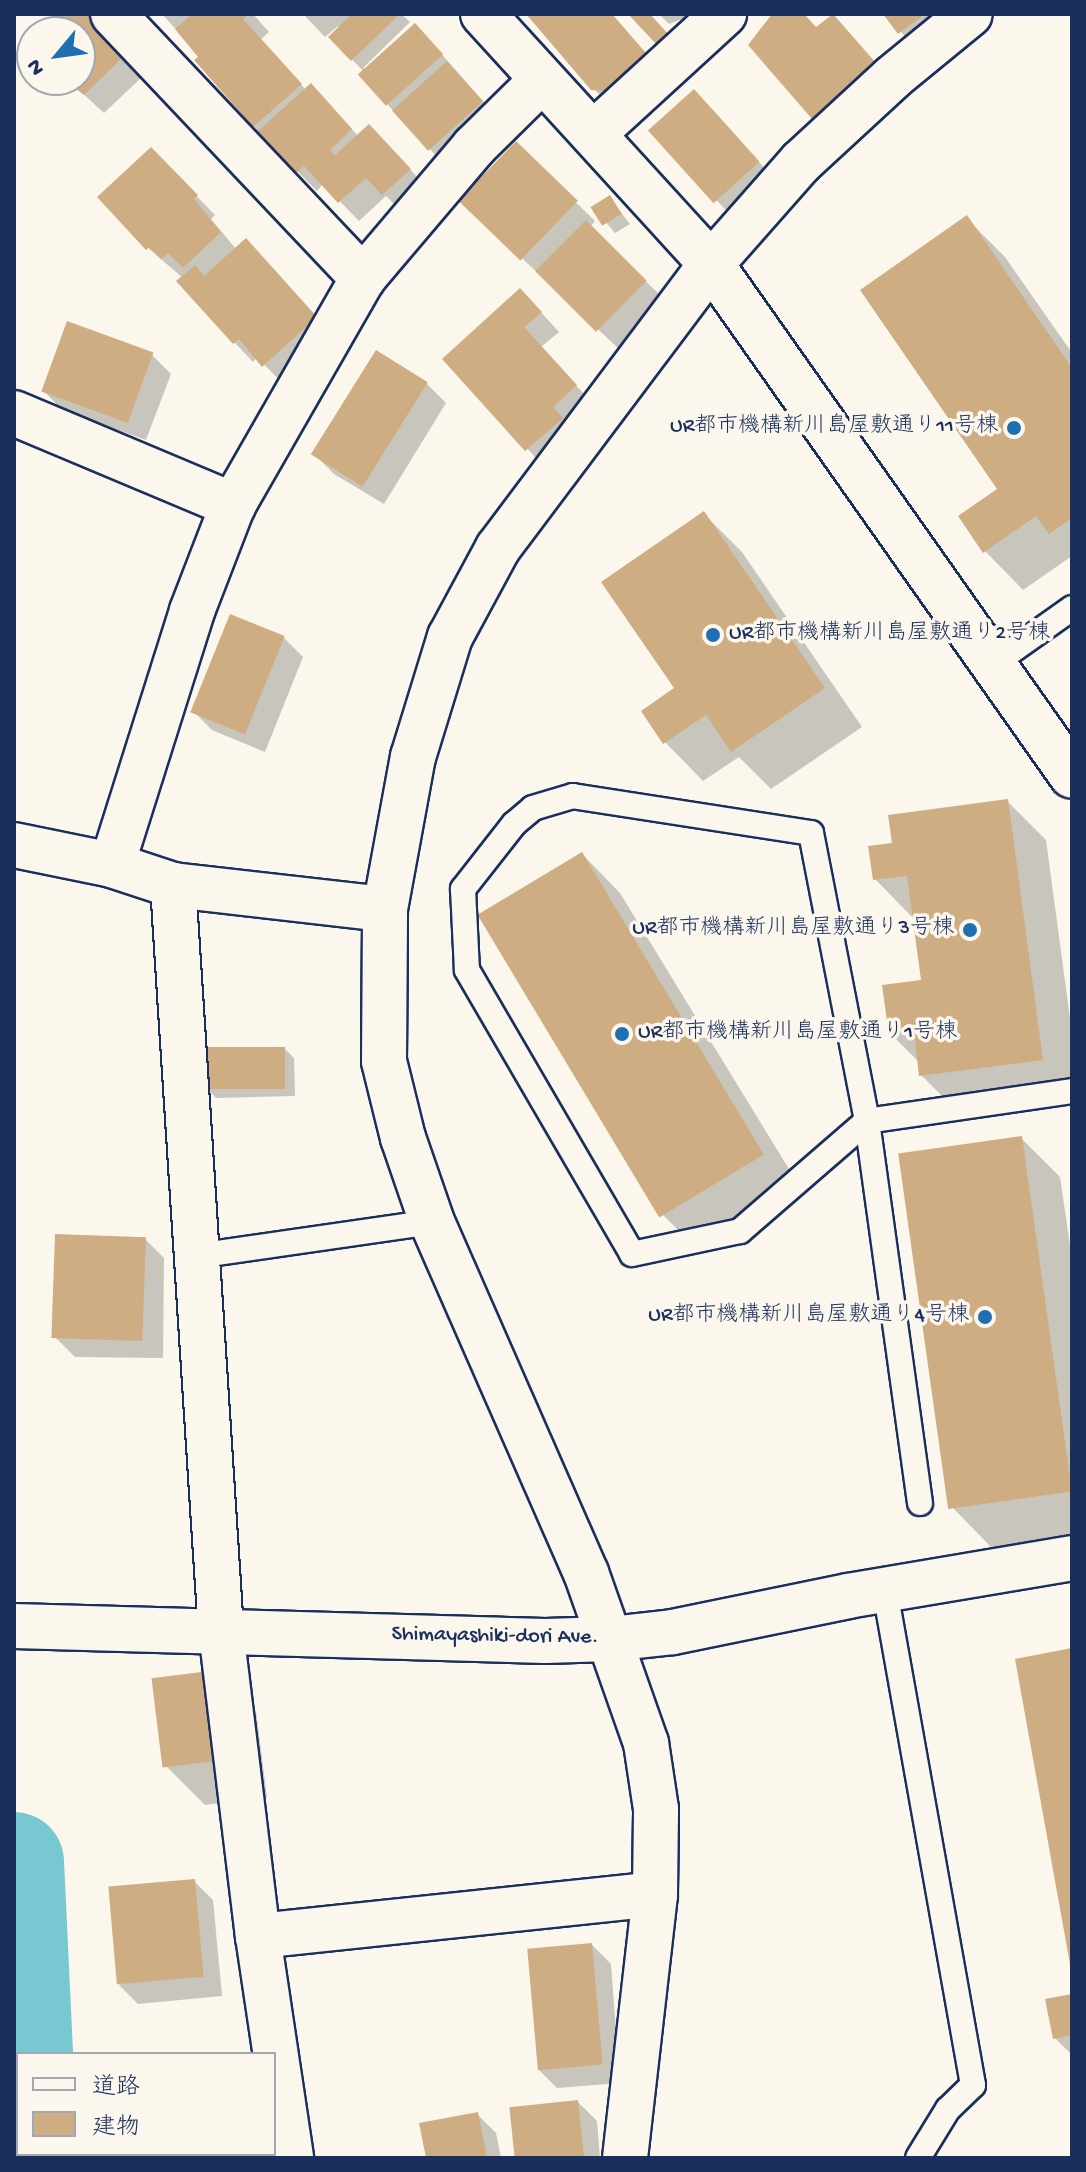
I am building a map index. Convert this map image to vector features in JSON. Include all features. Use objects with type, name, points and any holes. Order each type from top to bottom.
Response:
[{"type":"street","points":[[113,14],[363,278]]},
{"type":"street","points":[[483,14],[711,264],[1072,776]]},
{"type":"street","points":[[593,134],[724,14]]},
{"type":"street","points":[[625,2158],[655,1894],[656,1809],[646,1743],[586,1573],[432,1222],[403,1138],[384,1061],[385,909],[413,757],[450,637],[498,548],[711,264],[801,162],[893,77],[970,14]]},
{"type":"street","points":[[112,865],[192,611],[233,505],[363,278],[474,147],[542,80]]},
{"type":"street","points":[[14,413],[233,505]]},
{"type":"street","points":[[14,845],[112,865],[173,885],[385,909]]},
{"type":"street","points":[[173,885],[221,1631],[275,2052]]},
{"type":"street","name":"Shimayashiki-dori Ave.","points":[[34,1626],[545,1641],[610,1639],[673,1632],[1072,1558]]},
{"type":"street","points":[[258,1936],[655,1894]]},
{"type":"street","points":[[276,2057],[291,2158]]},
{"type":"lane","points":[[993,664],[1072,608]]},
{"type":"lane","points":[[920,1503],[867,1121],[811,833],[573,796],[533,808],[514,824],[463,889],[467,970],[632,1254],[740,1231],[867,1121],[1072,1091]]},
{"type":"lane","points":[[197,1256],[432,1222]]},
{"type":"lane","points":[[885,1591],[973,2085],[948,2109],[918,2158]]},
{"type":"building","points":[[92,14],[94,16],[54,16]]},
{"type":"building","points":[[192,14],[249,14],[243,19],[302,84],[253,127],[194,60],[198,57],[175,29]]},
{"type":"building","points":[[352,14],[400,14],[351,61],[328,37]]},
{"type":"building","points":[[526,14],[612,14],[652,60],[616,92],[591,90]]},
{"type":"building","points":[[628,14],[650,14],[669,35],[658,46]]},
{"type":"building","points":[[772,14],[804,14],[816,27],[833,14],[876,63],[812,119],[748,45]]},
{"type":"building","points":[[883,14],[925,14],[898,34]]},
{"type":"building","points":[[96,19],[126,54],[96,83]]},
{"type":"building","points":[[415,23],[443,54],[386,106],[358,75]]},
{"type":"building","points":[[447,61],[483,101],[428,151],[392,111]]},
{"type":"building","points":[[311,83],[352,129],[330,150],[335,155],[369,124],[411,169],[382,195],[366,178],[338,203],[304,166],[296,173],[256,133]]},
{"type":"building","points":[[694,89],[760,162],[713,203],[648,130]]},
{"type":"building","points":[[516,141],[578,201],[520,260],[458,201]]},
{"type":"building","points":[[151,147],[198,195],[194,199],[221,232],[183,268],[168,253],[161,259],[149,247],[146,250],[97,197]]},
{"type":"building","points":[[610,195],[622,214],[602,226],[590,207]]},
{"type":"building","name":"UR都市機構新川島屋敷通り11号棟","points":[[967,215],[1072,368],[1072,518],[1049,534],[1036,516],[983,553],[958,516],[997,489],[860,290]]},
{"type":"building","points":[[586,220],[647,281],[596,332],[535,271]]},
{"type":"building","points":[[246,238],[317,317],[262,367],[239,339],[233,344],[176,281],[195,265],[204,276]]},
{"type":"building","points":[[520,288],[542,312],[524,327],[577,385],[553,407],[563,418],[525,451],[442,359]]},
{"type":"building","points":[[67,321],[153,352],[128,423],[41,391]]},
{"type":"building","points":[[376,350],[428,382],[363,487],[311,454]]},
{"type":"building","name":"UR都市機構新川島屋敷通り2号棟","points":[[704,511],[825,688],[731,752],[706,715],[663,744],[641,711],[674,688],[601,582]]},
{"type":"building","points":[[230,614],[285,636],[245,734],[190,712]]},
{"type":"building","name":"UR都市機構新川島屋敷通り3号棟","points":[[1008,799],[1043,1060],[919,1076],[914,1032],[889,1035],[882,985],[921,980],[907,876],[873,880],[868,846],[892,843],[888,815]]},
{"type":"building","name":"UR都市機構新川島屋敷通り1号棟","points":[[582,852],[764,1155],[659,1217],[477,915]]},
{"type":"building","points":[[204,1047],[285,1047],[285,1089],[204,1089]]},
{"type":"building","name":"UR都市機構新川島屋敷通り4号棟","points":[[1022,1136],[1072,1492],[948,1509],[898,1153]]},
{"type":"building","points":[[55,1234],[146,1237],[142,1341],[51,1338]]},
{"type":"building","points":[[1072,1648],[1072,1964],[1070,1964],[1015,1659]]},
{"type":"building","points":[[218,1670],[229,1759],[162,1767],[151,1678]]},
{"type":"building","points":[[195,1879],[204,1977],[117,1984],[108,1887]]},
{"type":"building","points":[[592,1943],[603,2065],[538,2070],[527,1949]]},
{"type":"building","points":[[1072,1994],[1072,2035],[1053,2039],[1045,1999]]},
{"type":"building","points":[[578,2100],[584,2158],[515,2158],[509,2107]]},
{"type":"building","points":[[478,2112],[487,2158],[426,2158],[419,2123]]},
{"type":"waterway","points":[[14,1862],[23,2052]]},
{"type":"place","name":"UR都市機構新川島屋敷通り11号棟","points":[[1014,428]]},
{"type":"place","name":"UR都市機構新川島屋敷通り2号棟","points":[[713,635]]},
{"type":"place","name":"UR都市機構新川島屋敷通り3号棟","points":[[970,930]]},
{"type":"place","name":"UR都市機構新川島屋敷通り1号棟","points":[[622,1034]]},
{"type":"place","name":"UR都市機構新川島屋敷通り4号棟","points":[[985,1317]]}]
